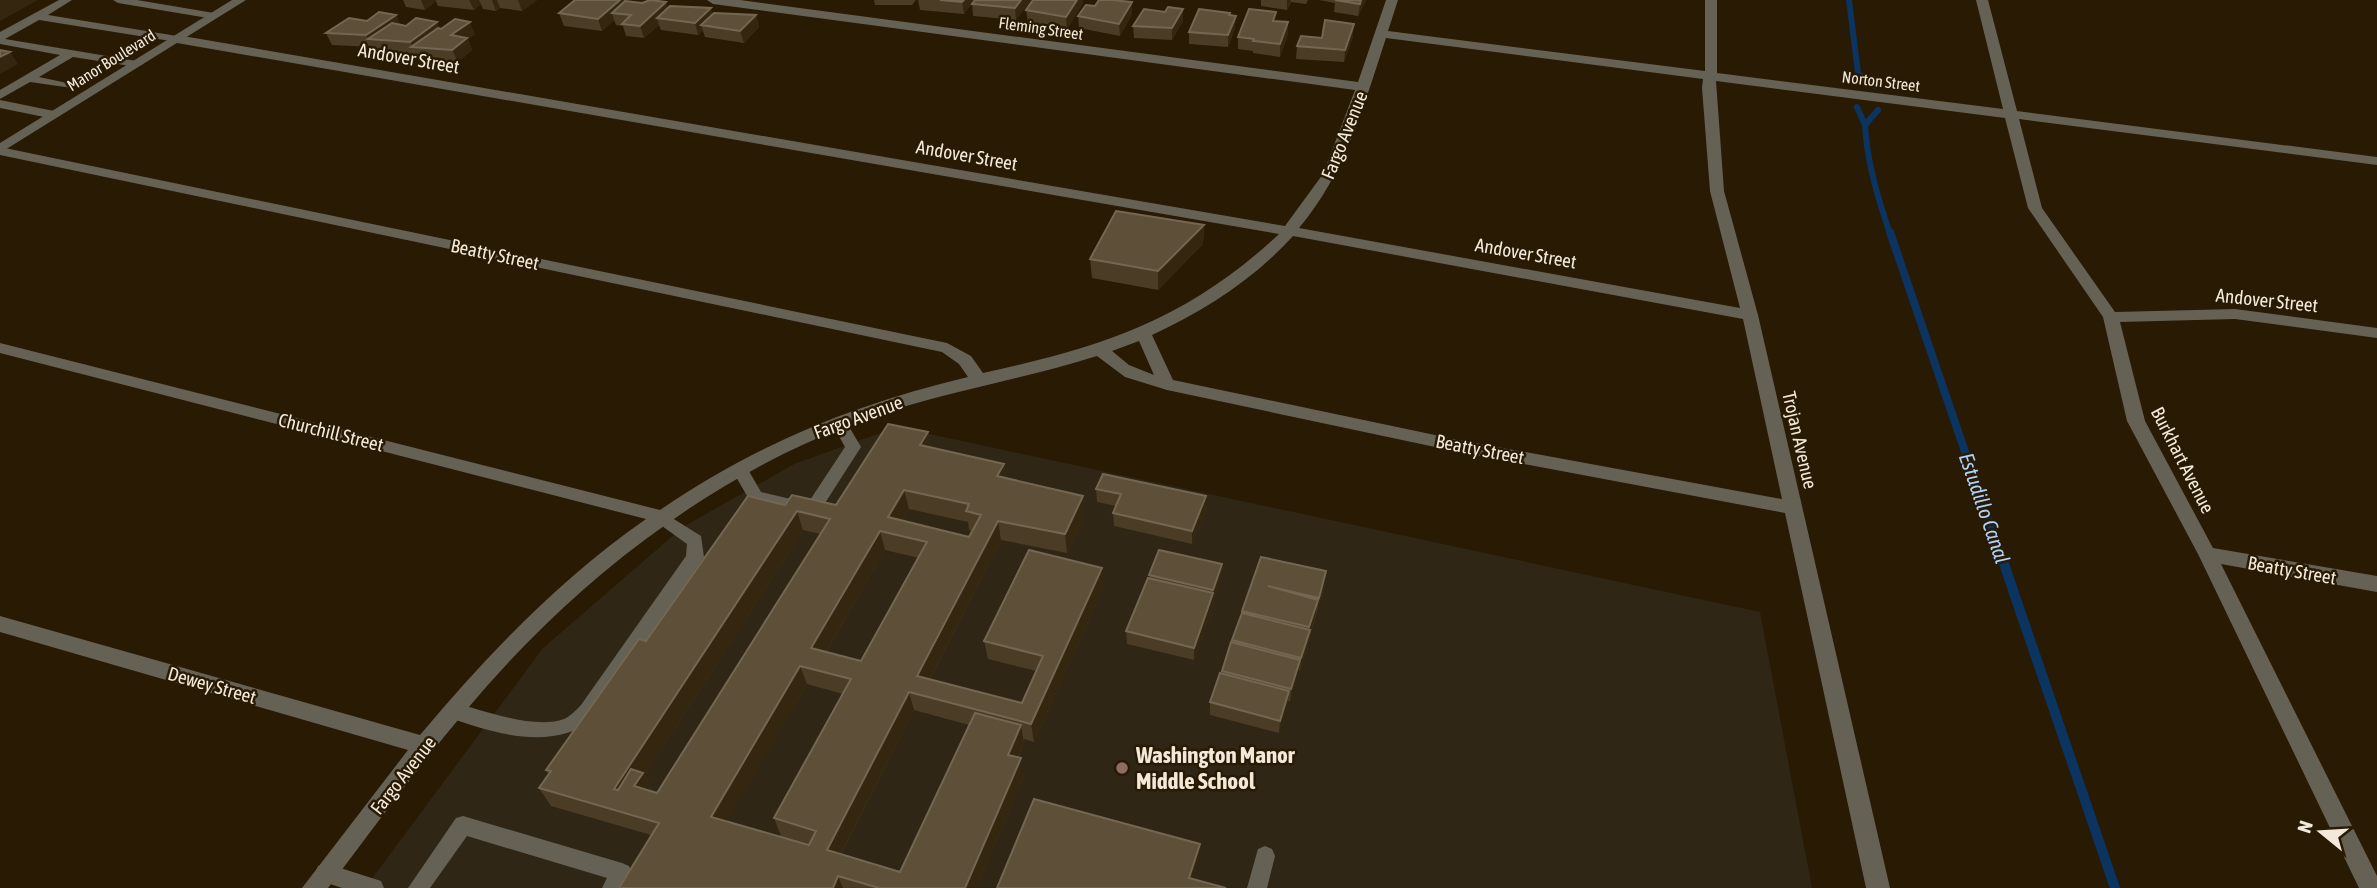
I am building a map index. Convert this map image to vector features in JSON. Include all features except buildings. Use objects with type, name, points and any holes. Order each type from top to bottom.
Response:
[{"type":"street","name":"Manor Boulevard","points":[[0,150],[240,0]]},
{"type":"street","name":"Fleming Street","points":[[713,0],[1364,87]]},
{"type":"street","name":"Fargo Avenue","points":[[319,881],[490,668],[544,615],[661,517],[740,470],[810,433],[890,404],[978,379],[1101,350],[1143,333],[1204,300],[1252,266],[1289,231],[1329,178],[1364,87],[1392,0]]},
{"type":"street","name":"Trojan Avenue","points":[[1711,0],[1712,67],[1708,77],[1717,191],[1750,315],[1878,888]]},
{"type":"street","name":"Burkhart Avenue","points":[[1982,0],[2035,208],[2111,317],[2136,421],[2207,554],[2371,879]]},
{"type":"street","name":"Norton Street","points":[[1381,34],[2377,161]]},
{"type":"street","name":"Andover Street","points":[[177,39],[1289,231],[1750,315]]},
{"type":"street","points":[[0,104],[54,114]]},
{"type":"street","name":"Beatty Street","points":[[0,150],[947,348],[965,360],[978,379]]},
{"type":"street","name":"Andover Street","points":[[2111,317],[2235,314],[2377,333]]},
{"type":"street","points":[[1143,333],[1167,383]]},
{"type":"street","name":"Churchill Street","points":[[0,348],[661,517]]},
{"type":"street","name":"Beatty Street","points":[[1101,350],[1115,366],[1135,376],[1454,444],[1793,508]]},
{"type":"street","name":"Beatty Street","points":[[2207,554],[2377,584]]},
{"type":"street","name":"Dewey Street","points":[[0,624],[425,746]]},
{"type":"lane","points":[[0,39],[67,0]]},
{"type":"lane","points":[[118,0],[214,16]]},
{"type":"lane","points":[[37,16],[177,39]]},
{"type":"lane","points":[[0,39],[137,64]]},
{"type":"lane","points":[[0,95],[71,53]]},
{"type":"lane","points":[[27,79],[68,86]]},
{"type":"lane","points":[[740,470],[756,496],[812,510],[853,447],[839,422]]},
{"type":"lane","points":[[454,711],[525,728],[554,730],[572,725],[587,711],[695,557],[695,541],[661,517]]},
{"type":"lane","points":[[418,888],[463,825],[621,873],[612,888]]},
{"type":"lane","points":[[1257,888],[1265,856]]},
{"type":"lane","points":[[319,881],[374,888]]},
{"type":"shaded area","name":"Washington Manor Middle School","points":[[897,427],[1760,612],[1812,888],[365,888],[543,648],[683,527],[794,464]]},
{"type":"waterway","name":"Estudillo Canal","points":[[1849,0],[1858,73]]},
{"type":"waterway","name":"Estudillo Canal","points":[[1853,83],[1858,73]]},
{"type":"waterway","name":"Estudillo Canal","points":[[1858,73],[1875,86]]},
{"type":"waterway","name":"Estudillo Canal","points":[[1857,107],[1865,125]]},
{"type":"waterway","name":"Estudillo Canal","points":[[1865,125],[1878,110]]},
{"type":"waterway","name":"Estudillo Canal","points":[[1865,125],[1874,180],[1890,234]]},
{"type":"waterway","name":"Estudillo Canal","points":[[1890,232],[1990,525]]},
{"type":"waterway","name":"Estudillo Canal","points":[[1990,523],[2115,888]]},
{"type":"place","name":"Washington Manor Middle School","points":[[1122,768]]}]
